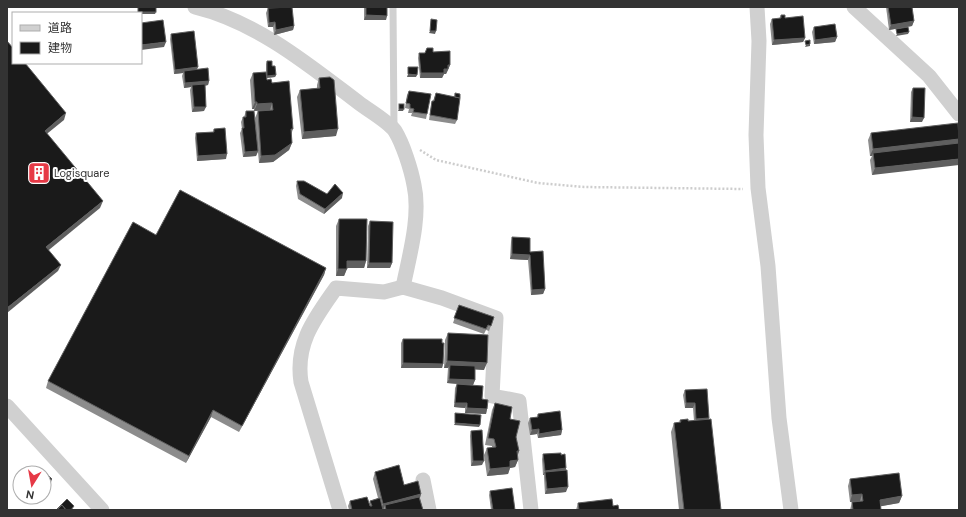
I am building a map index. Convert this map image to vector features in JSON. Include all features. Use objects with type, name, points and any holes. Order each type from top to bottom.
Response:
[{"type":"street","points":[[195,7],[215,12],[276,42],[394,130],[407,161],[414,186],[415,214],[412,242],[403,287]]},
{"type":"street","points":[[757,7],[759,41],[756,135],[758,188],[768,266],[779,418],[791,510]]},
{"type":"street","points":[[854,7],[929,76],[959,114]]},
{"type":"street","points":[[340,510],[301,382],[299,367],[300,351],[313,321],[336,288],[384,292],[403,287],[442,298],[496,318],[492,396],[519,401],[531,510]]},
{"type":"street","points":[[7,406],[102,510]]},
{"type":"street","points":[[423,480],[429,510]]},
{"type":"lane","points":[[393,7],[394,130]]},
{"type":"path","points":[[415,148],[436,160],[538,183],[584,187],[758,188]]},
{"type":"building","points":[[138,7],[156,7],[156,12],[138,12]]},
{"type":"building","points":[[292,7],[294,26],[276,30],[275,22],[269,23],[268,8]]},
{"type":"building","points":[[366,7],[387,7],[387,16],[366,15]]},
{"type":"building","points":[[888,7],[912,7],[914,21],[891,25]]},
{"type":"building","points":[[781,15],[785,15],[785,18],[803,16],[805,38],[774,40],[772,19],[781,18]]},
{"type":"building","points":[[431,19],[437,20],[436,31],[430,31]]},
{"type":"building","points":[[163,20],[166,42],[142,45],[142,23]]},
{"type":"building","points":[[835,24],[837,37],[815,40],[814,27]]},
{"type":"building","points":[[908,27],[909,32],[897,34],[896,29]]},
{"type":"building","points":[[194,31],[198,67],[175,70],[171,34]]},
{"type":"building","points":[[810,40],[810,44],[806,45],[805,41]]},
{"type":"building","name":"Logisquare","points":[[7,41],[12,47],[12,64],[26,64],[66,113],[45,131],[103,201],[46,247],[61,265],[7,308]]},
{"type":"building","points":[[427,48],[433,48],[433,52],[450,51],[450,65],[448,65],[448,69],[444,69],[444,73],[421,73],[419,53],[425,53]]},
{"type":"building","points":[[267,61],[272,61],[272,66],[275,66],[276,75],[267,76]]},
{"type":"building","points":[[408,67],[418,67],[417,75],[408,74]]},
{"type":"building","points":[[208,68],[209,81],[185,83],[184,71]]},
{"type":"building","points":[[266,72],[267,80],[271,79],[272,83],[289,81],[293,129],[291,129],[292,143],[275,155],[261,156],[258,111],[273,110],[272,103],[257,104],[257,102],[255,102],[253,73]]},
{"type":"building","points":[[330,77],[334,80],[338,129],[304,132],[300,90],[320,88],[319,78]]},
{"type":"building","points":[[205,84],[206,107],[194,107],[192,85]]},
{"type":"building","points":[[913,88],[925,88],[924,118],[912,117]]},
{"type":"building","points":[[409,91],[431,94],[427,114],[413,112],[414,109],[410,108],[410,104],[406,103]]},
{"type":"building","points":[[436,93],[460,98],[457,120],[430,115],[432,101],[434,101]]},
{"type":"building","points":[[455,93],[460,94],[460,98],[455,97]]},
{"type":"building","points":[[399,104],[404,104],[404,109],[399,109]]},
{"type":"building","points":[[246,111],[254,111],[258,151],[245,152],[242,128],[244,128],[243,117],[246,117]]},
{"type":"building","points":[[958,123],[959,139],[873,149],[871,133]]},
{"type":"building","points":[[225,128],[227,154],[198,156],[196,133],[214,132],[214,129]]},
{"type":"building","points":[[959,143],[959,159],[875,168],[873,153]]},
{"type":"building","points":[[297,181],[304,181],[327,194],[335,184],[343,193],[325,209],[300,194]]},
{"type":"building","points":[[180,190],[326,268],[242,426],[213,410],[189,456],[48,381],[133,222],[156,235]]},
{"type":"building","points":[[339,219],[367,219],[366,261],[347,261],[347,269],[338,269]]},
{"type":"building","points":[[370,221],[393,222],[392,263],[369,263]]},
{"type":"building","points":[[512,237],[530,238],[530,252],[543,251],[545,289],[532,290],[530,255],[512,254]]},
{"type":"building","points":[[459,305],[494,317],[491,326],[488,325],[486,329],[454,318]]},
{"type":"building","points":[[448,333],[488,335],[487,363],[447,361]]},
{"type":"building","points":[[403,339],[442,339],[442,343],[444,343],[443,364],[403,363]]},
{"type":"building","points":[[450,365],[475,366],[475,380],[449,379]]},
{"type":"building","points":[[457,384],[483,386],[482,399],[488,400],[487,409],[467,408],[467,403],[455,403]]},
{"type":"building","points":[[707,389],[709,418],[696,419],[695,403],[686,403],[685,390]]},
{"type":"building","points":[[495,403],[512,407],[510,419],[520,421],[516,437],[519,451],[517,451],[518,460],[510,461],[510,467],[490,469],[487,448],[496,447],[494,439],[488,438]]},
{"type":"building","points":[[560,411],[562,430],[539,434],[539,429],[532,430],[530,418],[538,417],[538,414]]},
{"type":"building","points":[[455,413],[481,415],[480,425],[455,423]]},
{"type":"building","points":[[688,419],[688,421],[711,419],[721,510],[684,510],[674,423],[681,422],[680,420]]},
{"type":"building","points":[[482,430],[484,461],[473,461],[471,431]]},
{"type":"building","points":[[561,453],[561,455],[565,454],[566,468],[545,471],[543,454]]},
{"type":"building","points":[[399,465],[404,485],[418,481],[421,494],[383,504],[375,472]]},
{"type":"building","points":[[567,470],[568,487],[547,489],[545,472]]},
{"type":"building","points":[[899,473],[902,496],[880,500],[881,510],[853,510],[852,502],[863,501],[862,494],[852,495],[850,479]]},
{"type":"building","points":[[512,488],[515,510],[493,510],[490,491]]},
{"type":"building","points":[[367,497],[370,506],[372,506],[370,501],[380,498],[383,510],[352,510],[350,501]]},
{"type":"building","points":[[419,497],[423,510],[386,510],[385,505]]},
{"type":"building","points":[[67,499],[74,506],[71,510],[66,510],[62,505],[57,509]]},
{"type":"building","points":[[612,499],[613,506],[618,505],[619,510],[579,510],[578,503]]},
{"type":"building","points":[[62,505],[66,510],[57,510]]},
{"type":"place","name":"Logisquare","points":[[39,173]]}]
